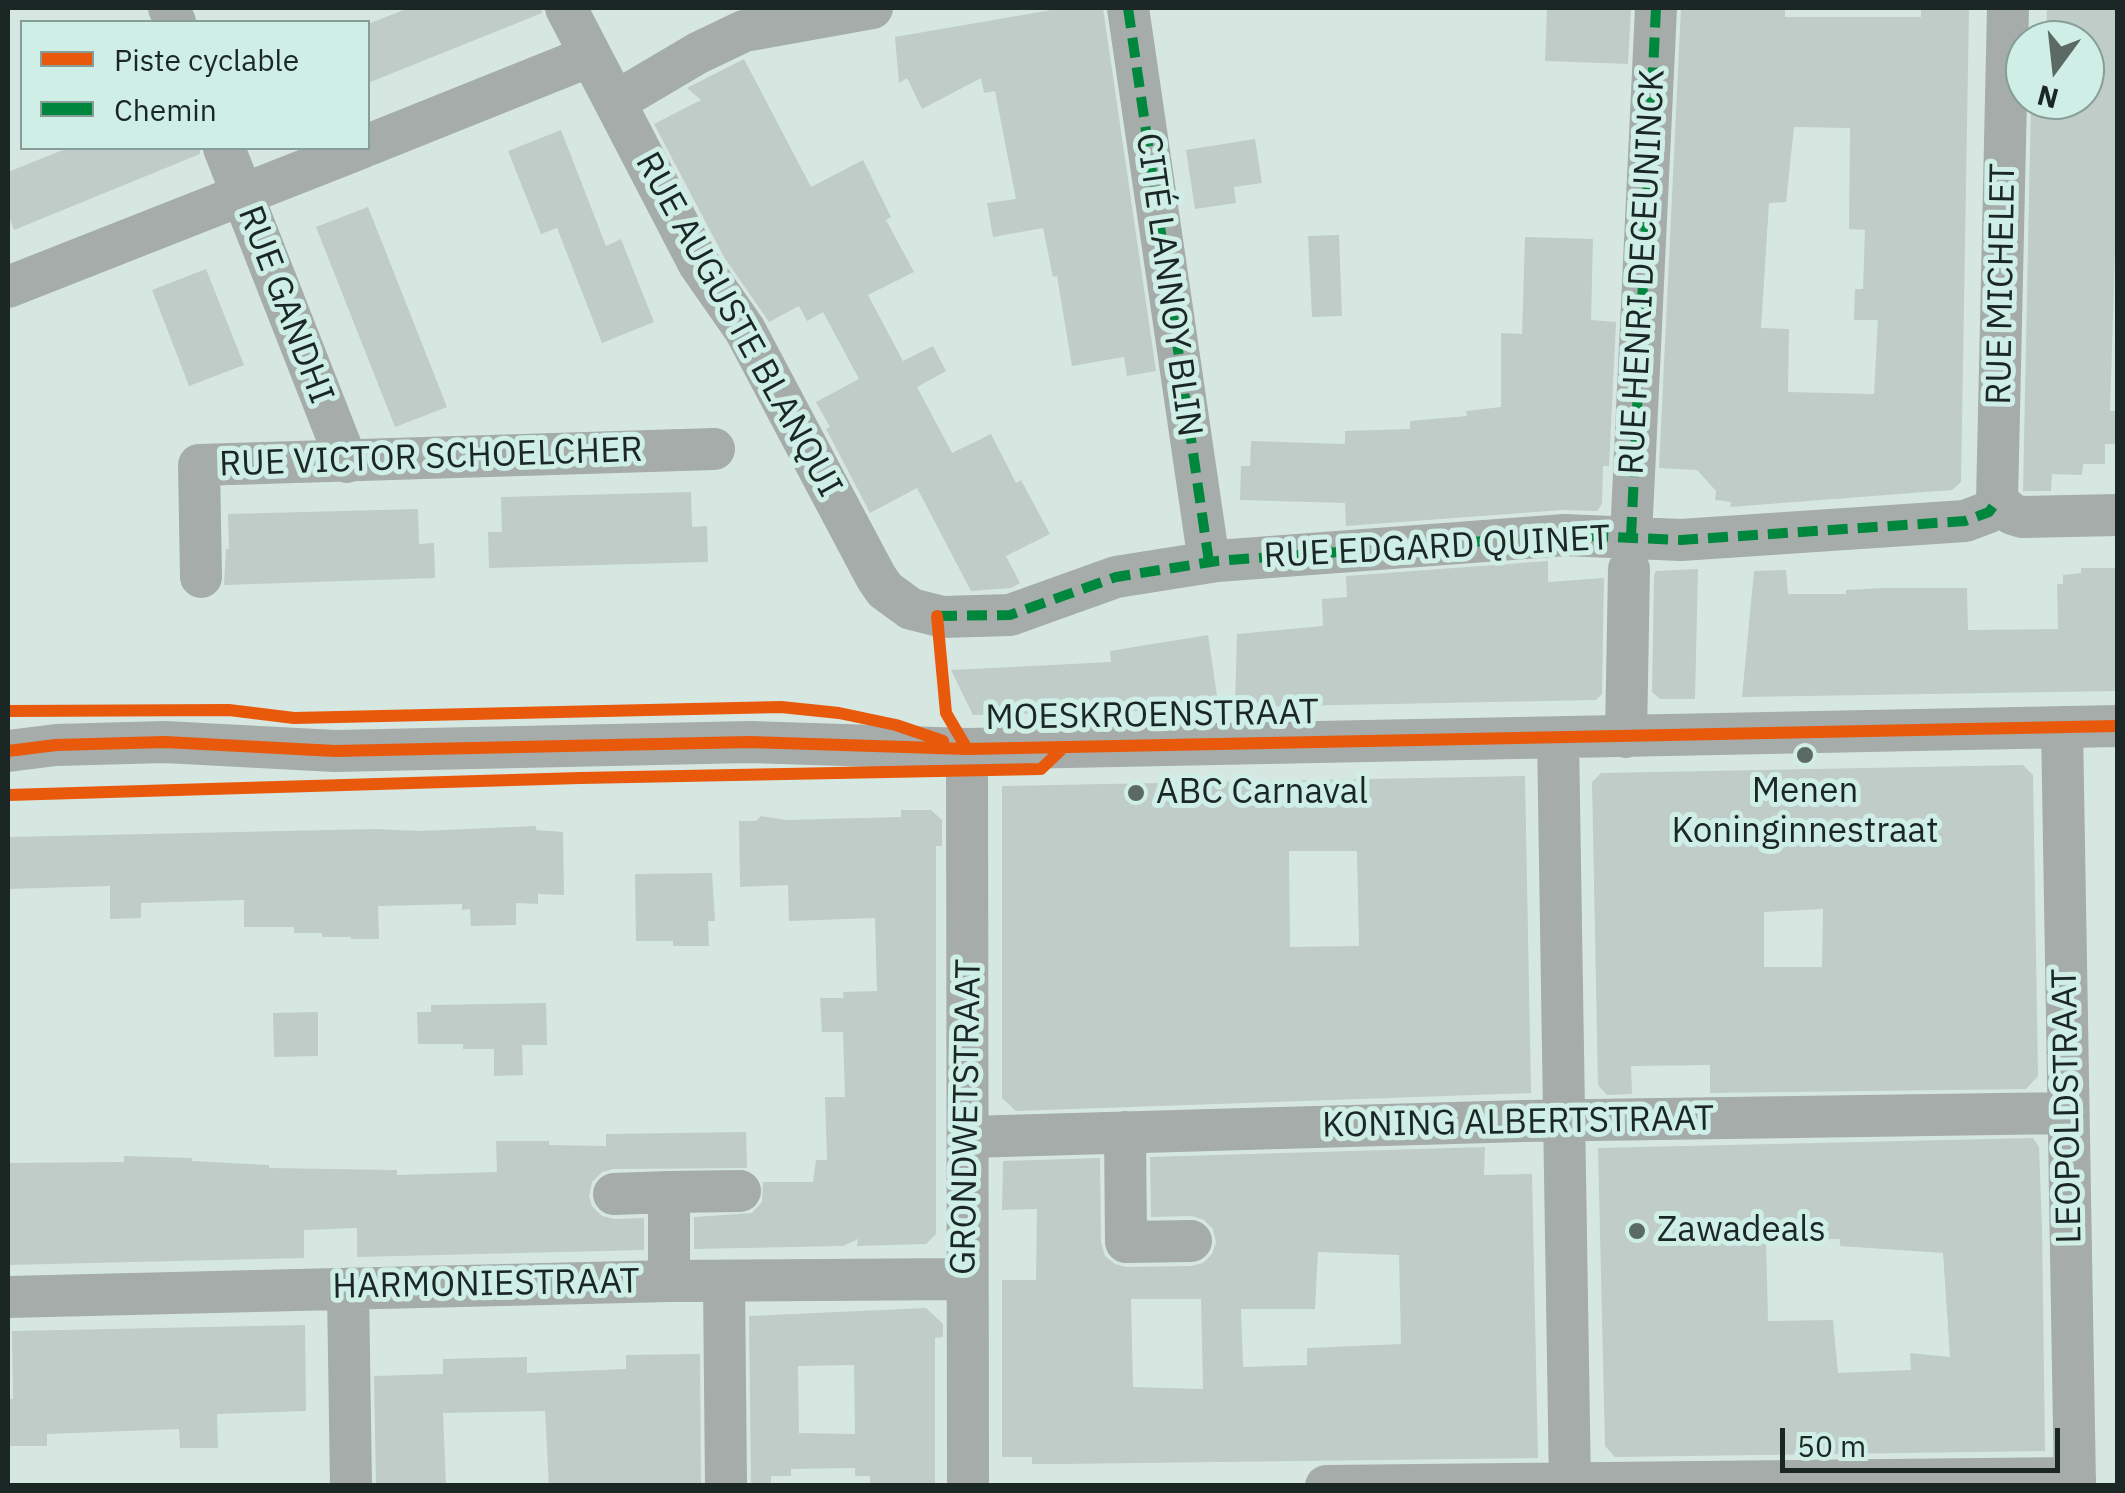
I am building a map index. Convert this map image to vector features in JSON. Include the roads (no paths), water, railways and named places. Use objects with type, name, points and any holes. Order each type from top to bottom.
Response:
[{"type":"street","name":"RUE AUGUSTE BLANQUI","points":[[567,8],[699,264],[745,330],[876,578],[896,600],[936,616]]},
{"type":"street","points":[[616,102],[744,31],[872,8]]},
{"type":"street","name":"CITÉ LANNOY BLIN","points":[[1128,8],[1209,562]]},
{"type":"street","name":"RUE HENRI DECEUNINCK","points":[[1626,737],[1630,553],[1656,8]]},
{"type":"street","name":"RUE MICHELET","points":[[1998,501],[2008,8]]},
{"type":"street","points":[[370,144],[590,56]]},
{"type":"street","name":"RUE GANDHI","points":[[225,150],[347,462]]},
{"type":"street","points":[[8,287],[354,150]]},
{"type":"street","name":"RUE VICTOR SCHOELCHER","points":[[200,577],[199,465],[714,449]]},
{"type":"street","points":[[1998,501],[2022,518],[2118,516]]},
{"type":"street","name":"RUE EDGARD QUINET","points":[[936,616],[1010,615],[1116,576],[1209,562],[1565,536],[1630,553],[1680,540],[1965,521],[1989,512],[1998,501]]},
{"type":"street","name":"MOESKROENSTRAAT","points":[[8,751],[56,745],[165,742],[335,751],[750,742],[966,750],[2118,726]]},
{"type":"street","name":"LEOPOLDSTRAAT","points":[[2062,727],[2075,1482]]},
{"type":"street","points":[[1558,738],[1570,1485]]},
{"type":"street","name":"GRONDWETSTRAAT","points":[[966,750],[968,1486]]},
{"type":"street","name":"KONING ALBERTSTRAAT","points":[[969,1136],[1564,1120],[2067,1113]]},
{"type":"street","points":[[1124,1132],[1126,1242],[1191,1242]]},
{"type":"street","points":[[614,1194],[740,1190]]},
{"type":"street","points":[[669,1192],[670,1281]]},
{"type":"street","name":"HARMONIESTRAAT","points":[[8,1297],[670,1281],[966,1279]]},
{"type":"street","points":[[724,1281],[726,1486]]},
{"type":"street","points":[[348,1288],[352,1486]]},
{"type":"street","points":[[1326,1486],[2075,1482]]},
{"type":"place","name":"Menen Koninginnestraat","points":[[1805,755]]},
{"type":"place","name":"ABC Carnaval","points":[[1136,793]]},
{"type":"place","name":"Zawadeals","points":[[1637,1231]]}]
